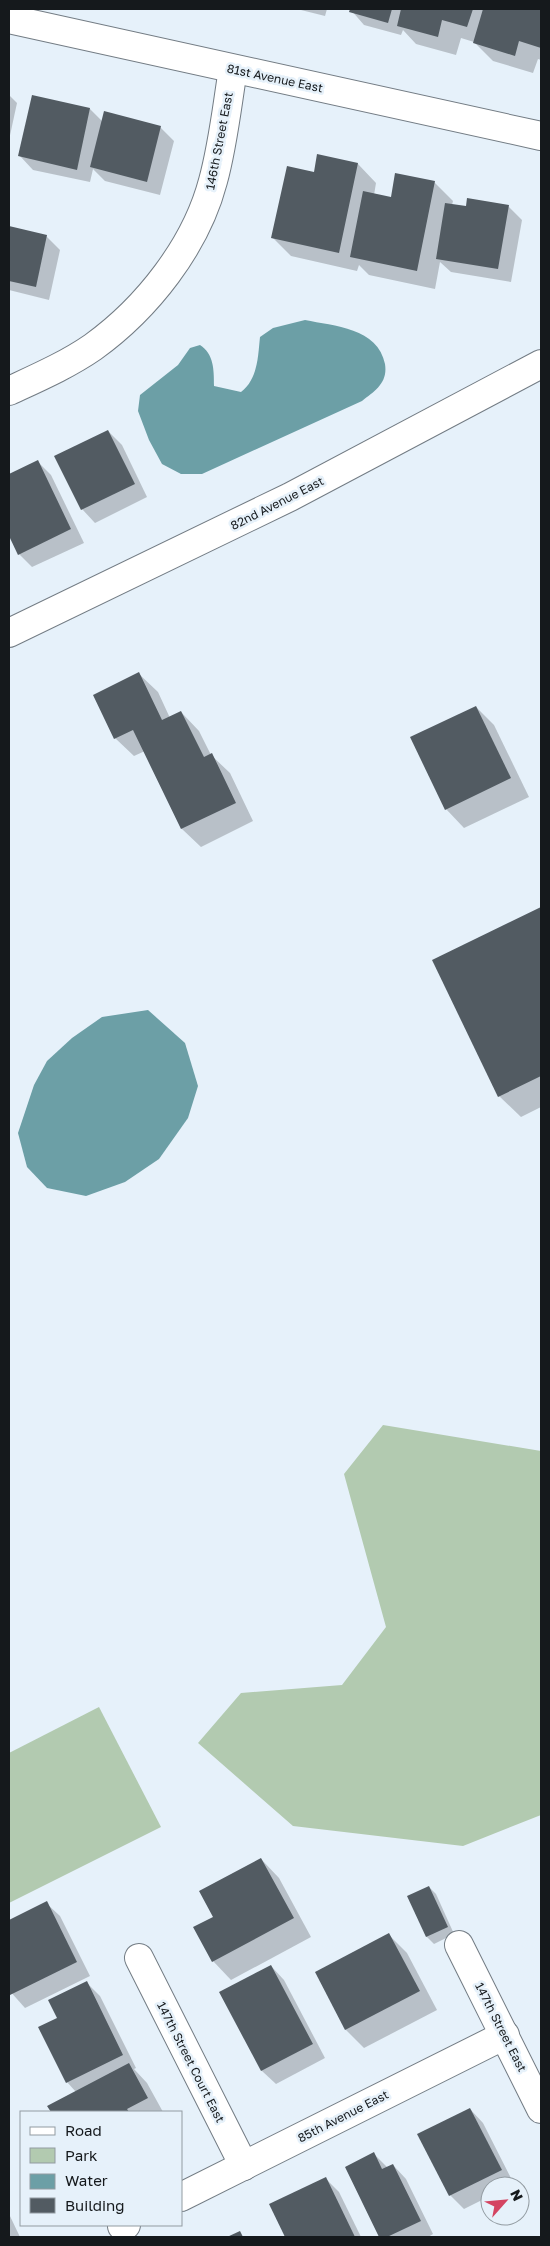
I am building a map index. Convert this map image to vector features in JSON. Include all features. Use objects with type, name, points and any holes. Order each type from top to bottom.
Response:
[{"type":"street","name":"81st Avenue East","points":[[9,19],[541,136]]},
{"type":"street","name":"146th Street East","points":[[9,391],[93,347],[152,292],[180,255],[200,219],[213,181],[233,69]]},
{"type":"street","name":"82nd Avenue East","points":[[9,633],[282,501],[541,364]]},
{"type":"street","name":"147th Street East","points":[[459,1945],[541,2108]]},
{"type":"street","name":"147th Street Court East","points":[[139,1958],[244,2166]]},
{"type":"street","name":"85th Avenue East","points":[[182,2197],[505,2035]]},
{"type":"green space","points":[[383,1425],[541,1451],[541,1815],[463,1846],[293,1826],[198,1743],[241,1693],[342,1685],[386,1627],[344,1474]]},
{"type":"green space","points":[[99,1707],[161,1827],[9,1903],[9,1753]]},
{"type":"water","points":[[305,320],[353,331],[374,343],[381,352],[385,364],[384,376],[376,390],[362,401],[202,474],[181,474],[162,464],[149,440],[138,411],[140,395],[178,365],[190,348],[200,345],[211,358],[214,386],[241,392],[247,387],[254,374],[258,359],[260,337],[273,328]]},
{"type":"water","points":[[148,1010],[185,1043],[198,1086],[188,1118],[159,1159],[125,1182],[86,1196],[47,1188],[27,1167],[18,1133],[34,1085],[47,1061],[72,1038],[102,1017]]},
{"type":"building","points":[[350,9],[392,9],[388,23],[349,12]]},
{"type":"building","points":[[401,9],[473,9],[467,27],[442,20],[438,37],[397,26]]},
{"type":"building","points":[[483,9],[541,9],[541,48],[519,41],[515,56],[473,43]]},
{"type":"building","points":[[32,95],[90,108],[77,170],[18,156]]},
{"type":"building","points":[[104,111],[161,126],[147,182],[90,167]]},
{"type":"building","points":[[317,154],[358,163],[339,253],[271,238],[287,166],[314,172]]},
{"type":"building","points":[[395,173],[435,181],[417,271],[350,257],[363,191],[391,197]]},
{"type":"building","points":[[467,198],[509,205],[498,269],[436,259],[445,203],[466,206]]},
{"type":"building","points":[[9,226],[47,235],[36,287],[9,281]]},
{"type":"building","points":[[108,430],[135,484],[81,510],[54,456]]},
{"type":"building","points":[[38,460],[71,529],[18,555],[9,536],[9,474]]},
{"type":"building","points":[[139,672],[162,720],[181,711],[204,757],[212,753],[236,803],[181,829],[133,730],[114,739],[93,695]]},
{"type":"building","points":[[476,706],[511,778],[445,810],[410,737]]},
{"type":"building","points":[[541,907],[541,1076],[498,1097],[432,960]]},
{"type":"building","points":[[261,1858],[294,1918],[212,1962],[193,1927],[213,1917],[199,1891]]},
{"type":"building","points":[[429,1886],[448,1927],[426,1937],[407,1896]]},
{"type":"building","points":[[47,1901],[77,1962],[10,1995],[9,1920]]},
{"type":"building","points":[[389,1933],[420,1991],[345,2030],[315,1972]]},
{"type":"building","points":[[271,1965],[313,2044],[261,2071],[219,1992]]},
{"type":"building","points":[[87,1981],[123,2055],[66,2083],[38,2027],[57,2018],[48,2000]]},
{"type":"building","points":[[129,2063],[148,2098],[127,2109],[128,2111],[50,2111],[47,2106]]},
{"type":"building","points":[[470,2108],[502,2170],[490,2176],[480,2176],[480,2181],[449,2196],[417,2134]]},
{"type":"building","points":[[374,2152],[382,2169],[393,2164],[421,2221],[387,2237],[379,2237],[345,2167]]},
{"type":"building","points":[[326,2177],[355,2237],[285,2237],[269,2204]]},
{"type":"building","points":[[240,2231],[243,2237],[227,2237]]}]
